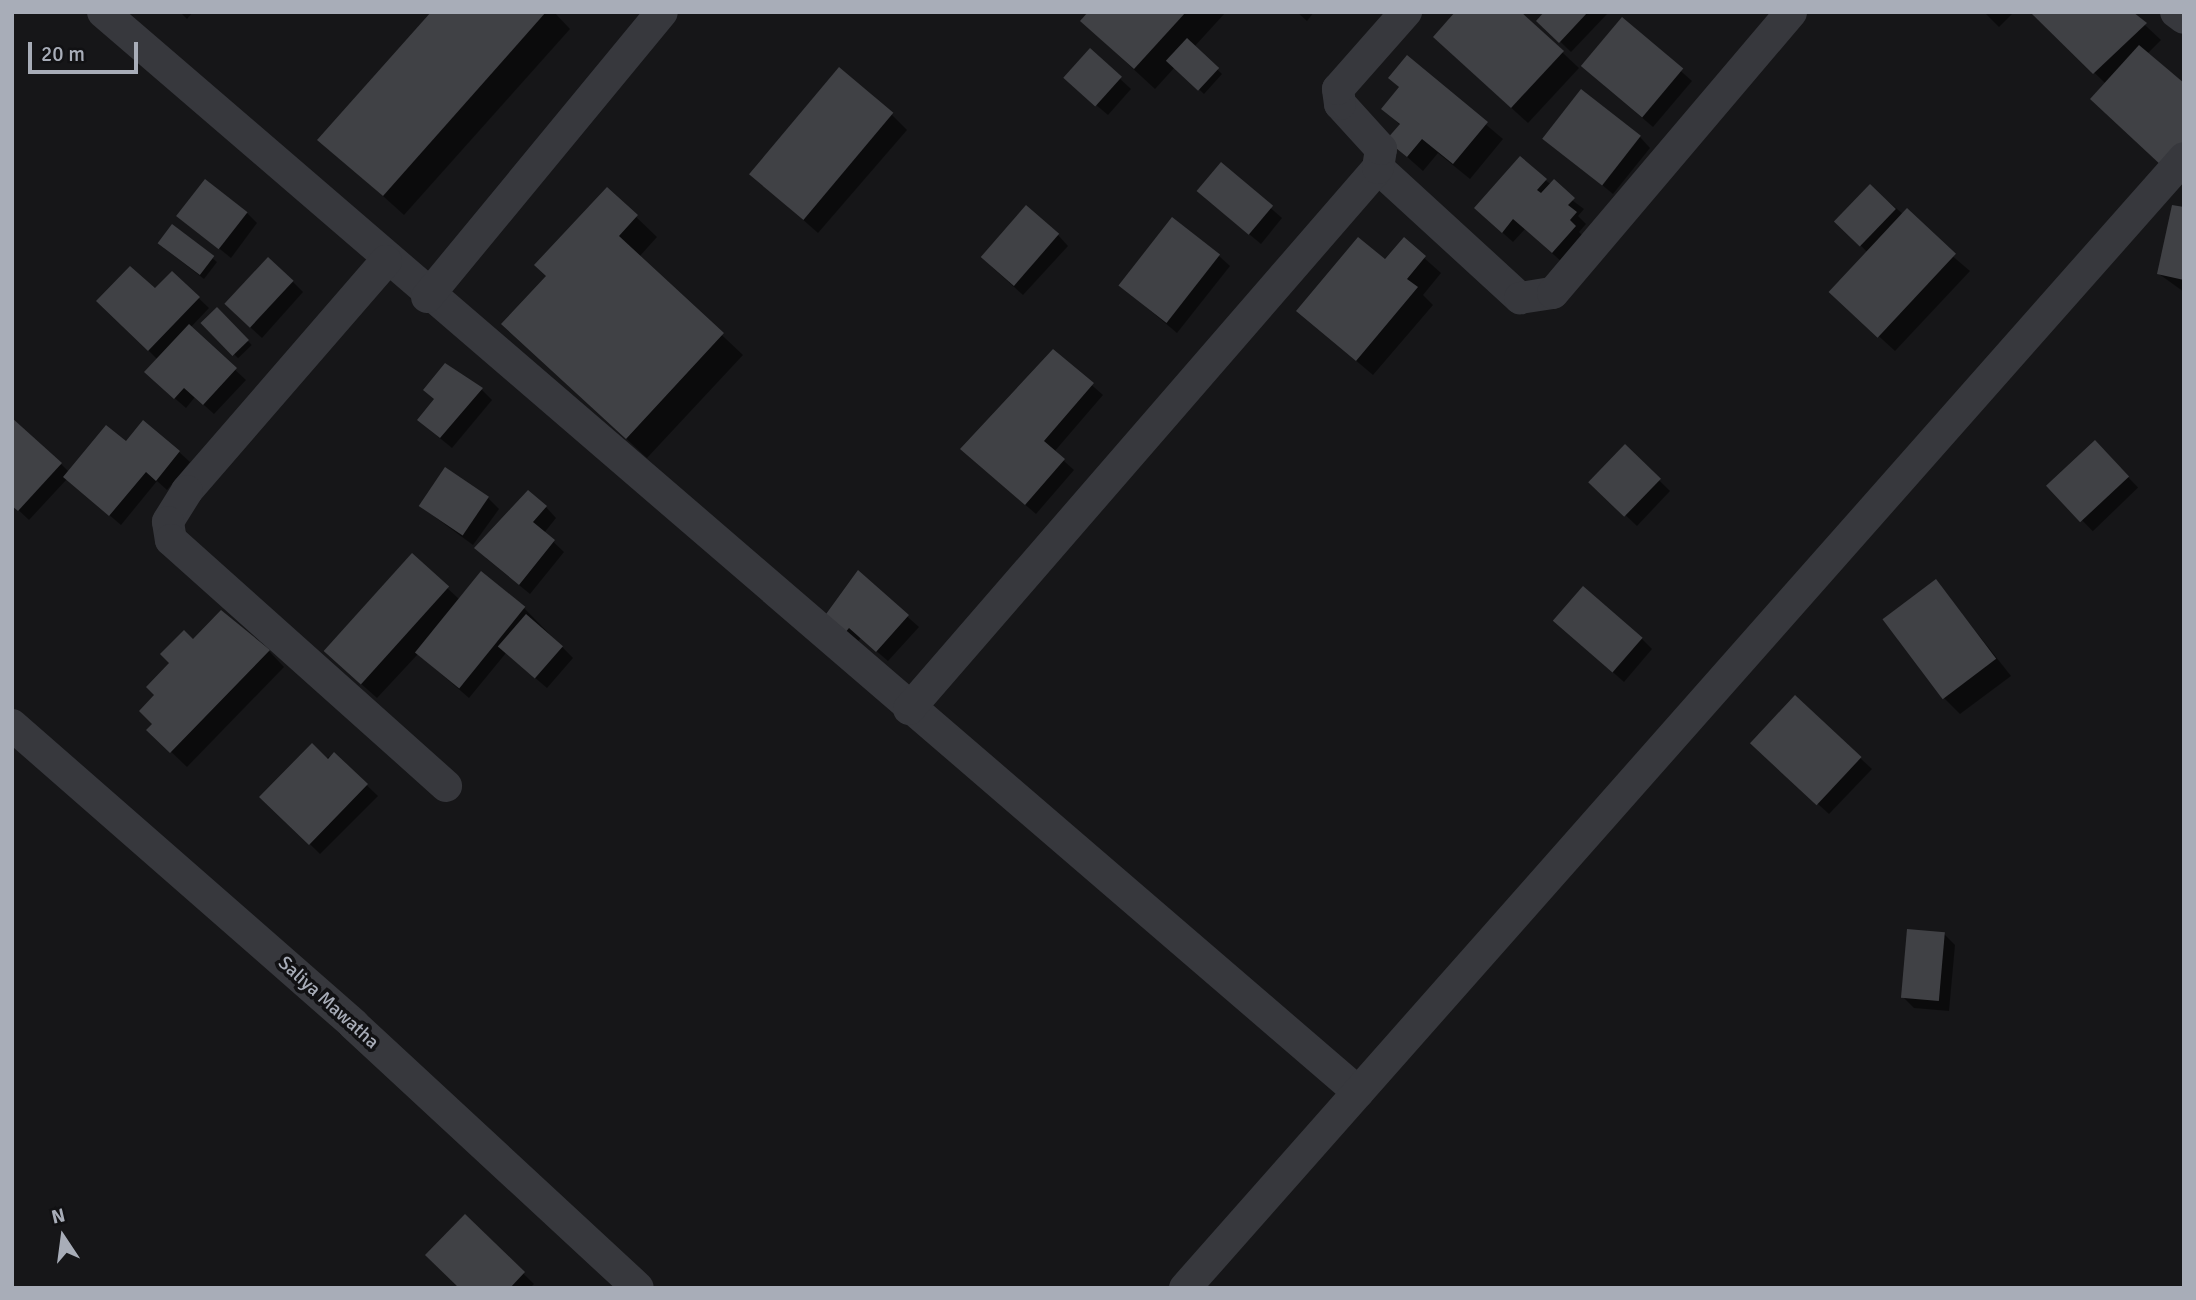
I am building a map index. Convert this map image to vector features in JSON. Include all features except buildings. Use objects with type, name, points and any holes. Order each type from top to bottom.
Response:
[{"type":"street","points":[[103,12],[427,297],[1358,1092]]},
{"type":"street","points":[[427,297],[662,12]]},
{"type":"street","points":[[909,709],[1378,168],[1381,149],[1340,104],[1338,89],[1406,12]]},
{"type":"street","points":[[1378,168],[1520,298],[1553,293],[1791,12]]},
{"type":"street","points":[[2176,12],[2184,18]]},
{"type":"street","points":[[1185,1288],[2184,158]]},
{"type":"street","points":[[386,261],[187,491],[168,522],[171,540],[446,786]]},
{"type":"street","name":"Saliya Mawatha","points":[[12,726],[363,1034],[638,1288]]}]
